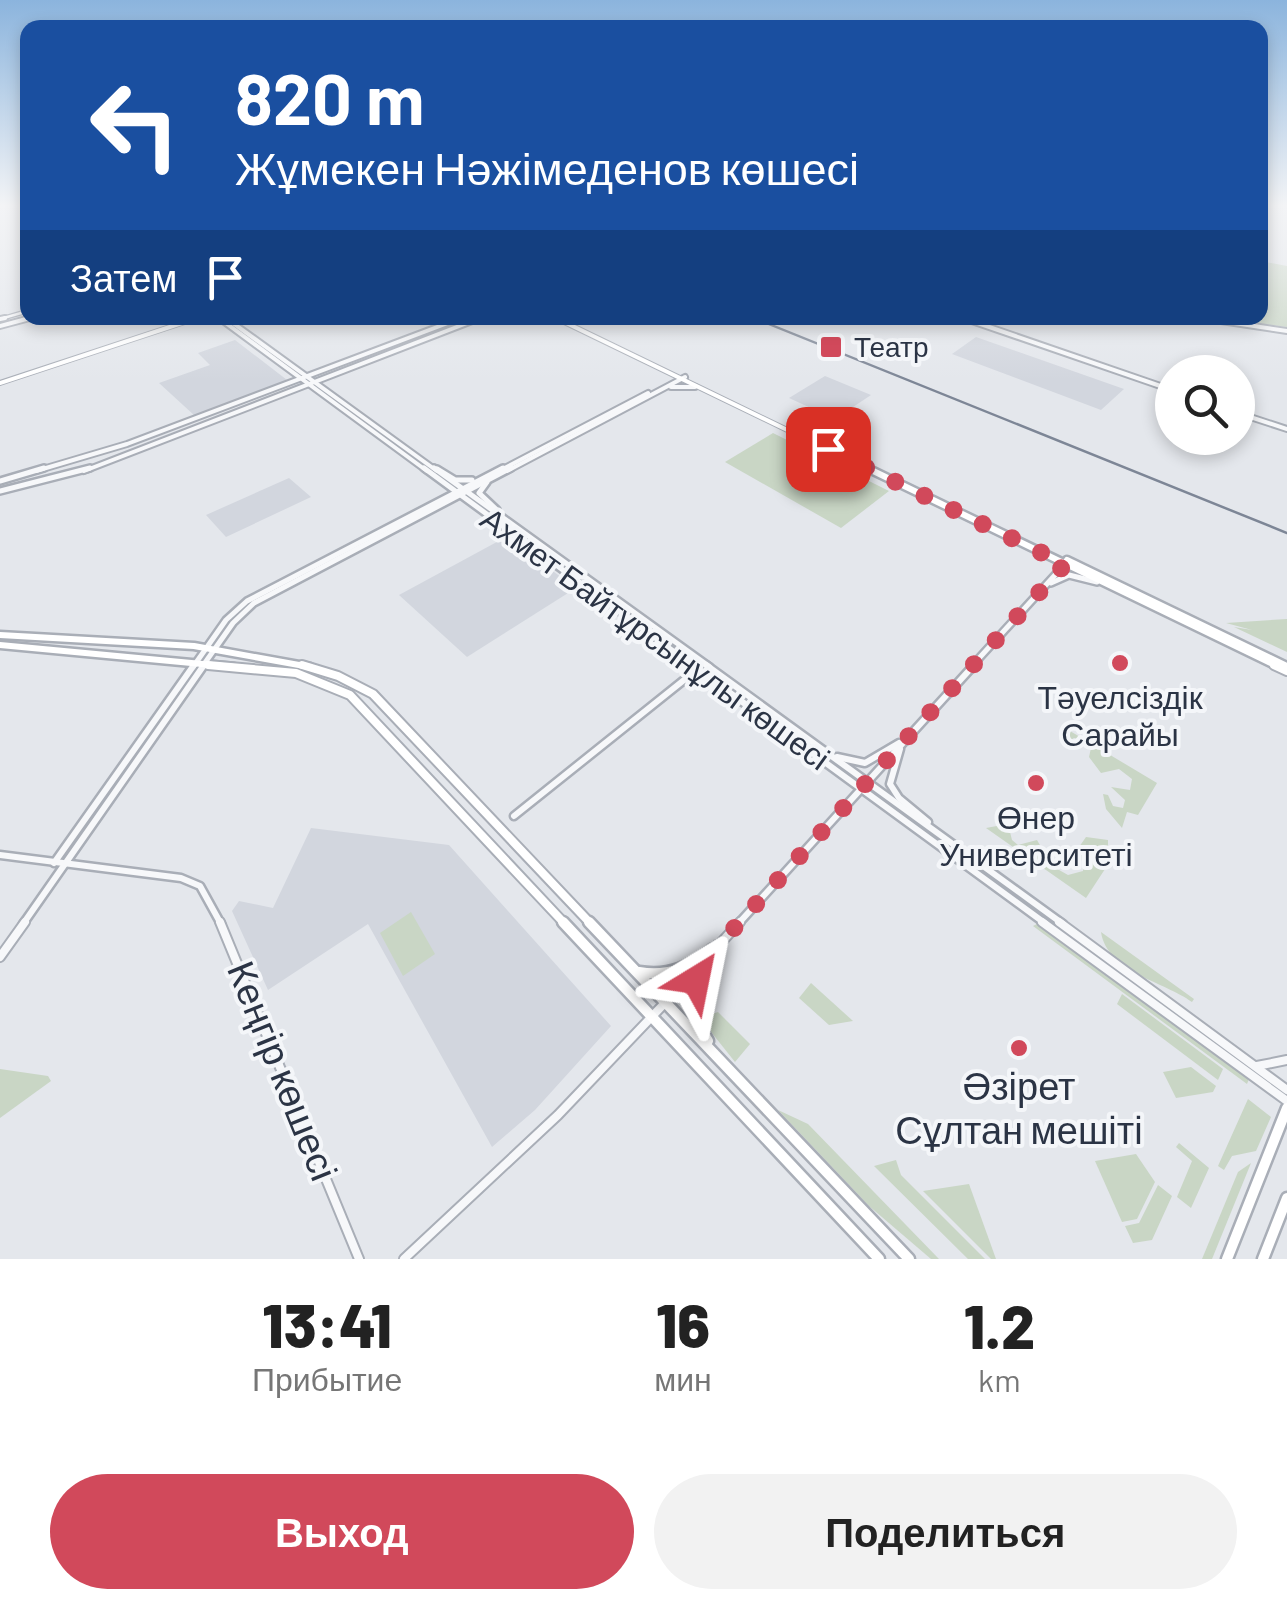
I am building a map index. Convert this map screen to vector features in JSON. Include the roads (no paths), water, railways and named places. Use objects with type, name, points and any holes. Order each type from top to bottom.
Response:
[{"type":"main road","points":[[0,381],[169,325]]},
{"type":"main road","points":[[0,381],[175,325]]},
{"type":"main road","points":[[574,325],[1287,669]]},
{"type":"main road","points":[[682,377],[1287,669]]},
{"type":"main road","points":[[0,635],[302,662],[341,674],[372,694],[909,1259]]},
{"type":"main road","points":[[0,645],[296,673],[336,687],[363,704],[879,1259]]},
{"type":"main road","points":[[638,971],[656,976],[675,974],[718,946]]},
{"type":"main road","points":[[718,946],[696,980],[690,1008],[698,1027],[729,1070]]},
{"type":"main road","points":[[1226,1259],[1287,1104]]},
{"type":"main road","points":[[1264,1259],[1287,1198]]},
{"type":"street","name":"Ахмет Байтұрсынұлы көшесі","points":[[235,325],[460,491],[949,840],[1287,1090]]},
{"type":"street","name":"Ахмет Байтұрсынұлы көшесі","points":[[236,325],[304,378]]},
{"type":"street","points":[[0,481],[127,444],[443,325]]},
{"type":"street","points":[[0,492],[69,475],[135,452],[462,325]]},
{"type":"street","points":[[983,325],[1155,384]]},
{"type":"street","points":[[1252,325],[1287,330]]},
{"type":"street","points":[[1255,325],[1287,330]]},
{"type":"street","points":[[427,331],[434,336]]},
{"type":"street","points":[[408,338],[416,342]]},
{"type":"street","points":[[291,365],[310,372],[338,365]]},
{"type":"street","points":[[331,376],[324,383],[337,398]]},
{"type":"street","points":[[460,491],[682,377]]},
{"type":"street","points":[[54,863],[210,651],[254,603],[502,467],[682,377]]},
{"type":"street","name":"Ахмет Байтұрсынұлы көшесі","points":[[312,383],[1287,1104]]},
{"type":"street","points":[[646,398],[679,385],[718,396]]},
{"type":"street","points":[[1255,418],[1287,430]]},
{"type":"street","points":[[430,466],[463,481],[502,467]]},
{"type":"street","points":[[498,474],[479,493],[505,520]]},
{"type":"street","points":[[404,1259],[487,1188],[571,1108],[1066,562]]},
{"type":"street","points":[[1044,587],[1069,575],[1116,589]]},
{"type":"street","points":[[0,957],[202,662]]},
{"type":"street","points":[[514,816],[704,664]]},
{"type":"street","points":[[798,732],[854,763],[872,761],[906,739]]},
{"type":"street","points":[[906,739],[888,770],[886,782],[949,840]]},
{"type":"street","points":[[0,855],[65,864]]},
{"type":"street","name":"Кеңгір көшесі","points":[[65,864],[181,878],[200,886],[216,911],[359,1259]]},
{"type":"street","points":[[1257,1066],[1287,1060]]},
{"type":"tram line","points":[[771,325],[1287,533]]},
{"type":"place","name":"Театр","points":[[831,347]]},
{"type":"place","name":"Тәуелсіздік Сарайы","points":[[1120,663]]},
{"type":"place","name":"Өнер Университеті","points":[[1036,783]]},
{"type":"place","name":"Әзірет Сұлтан мешіті","points":[[1019,1048]]}]
